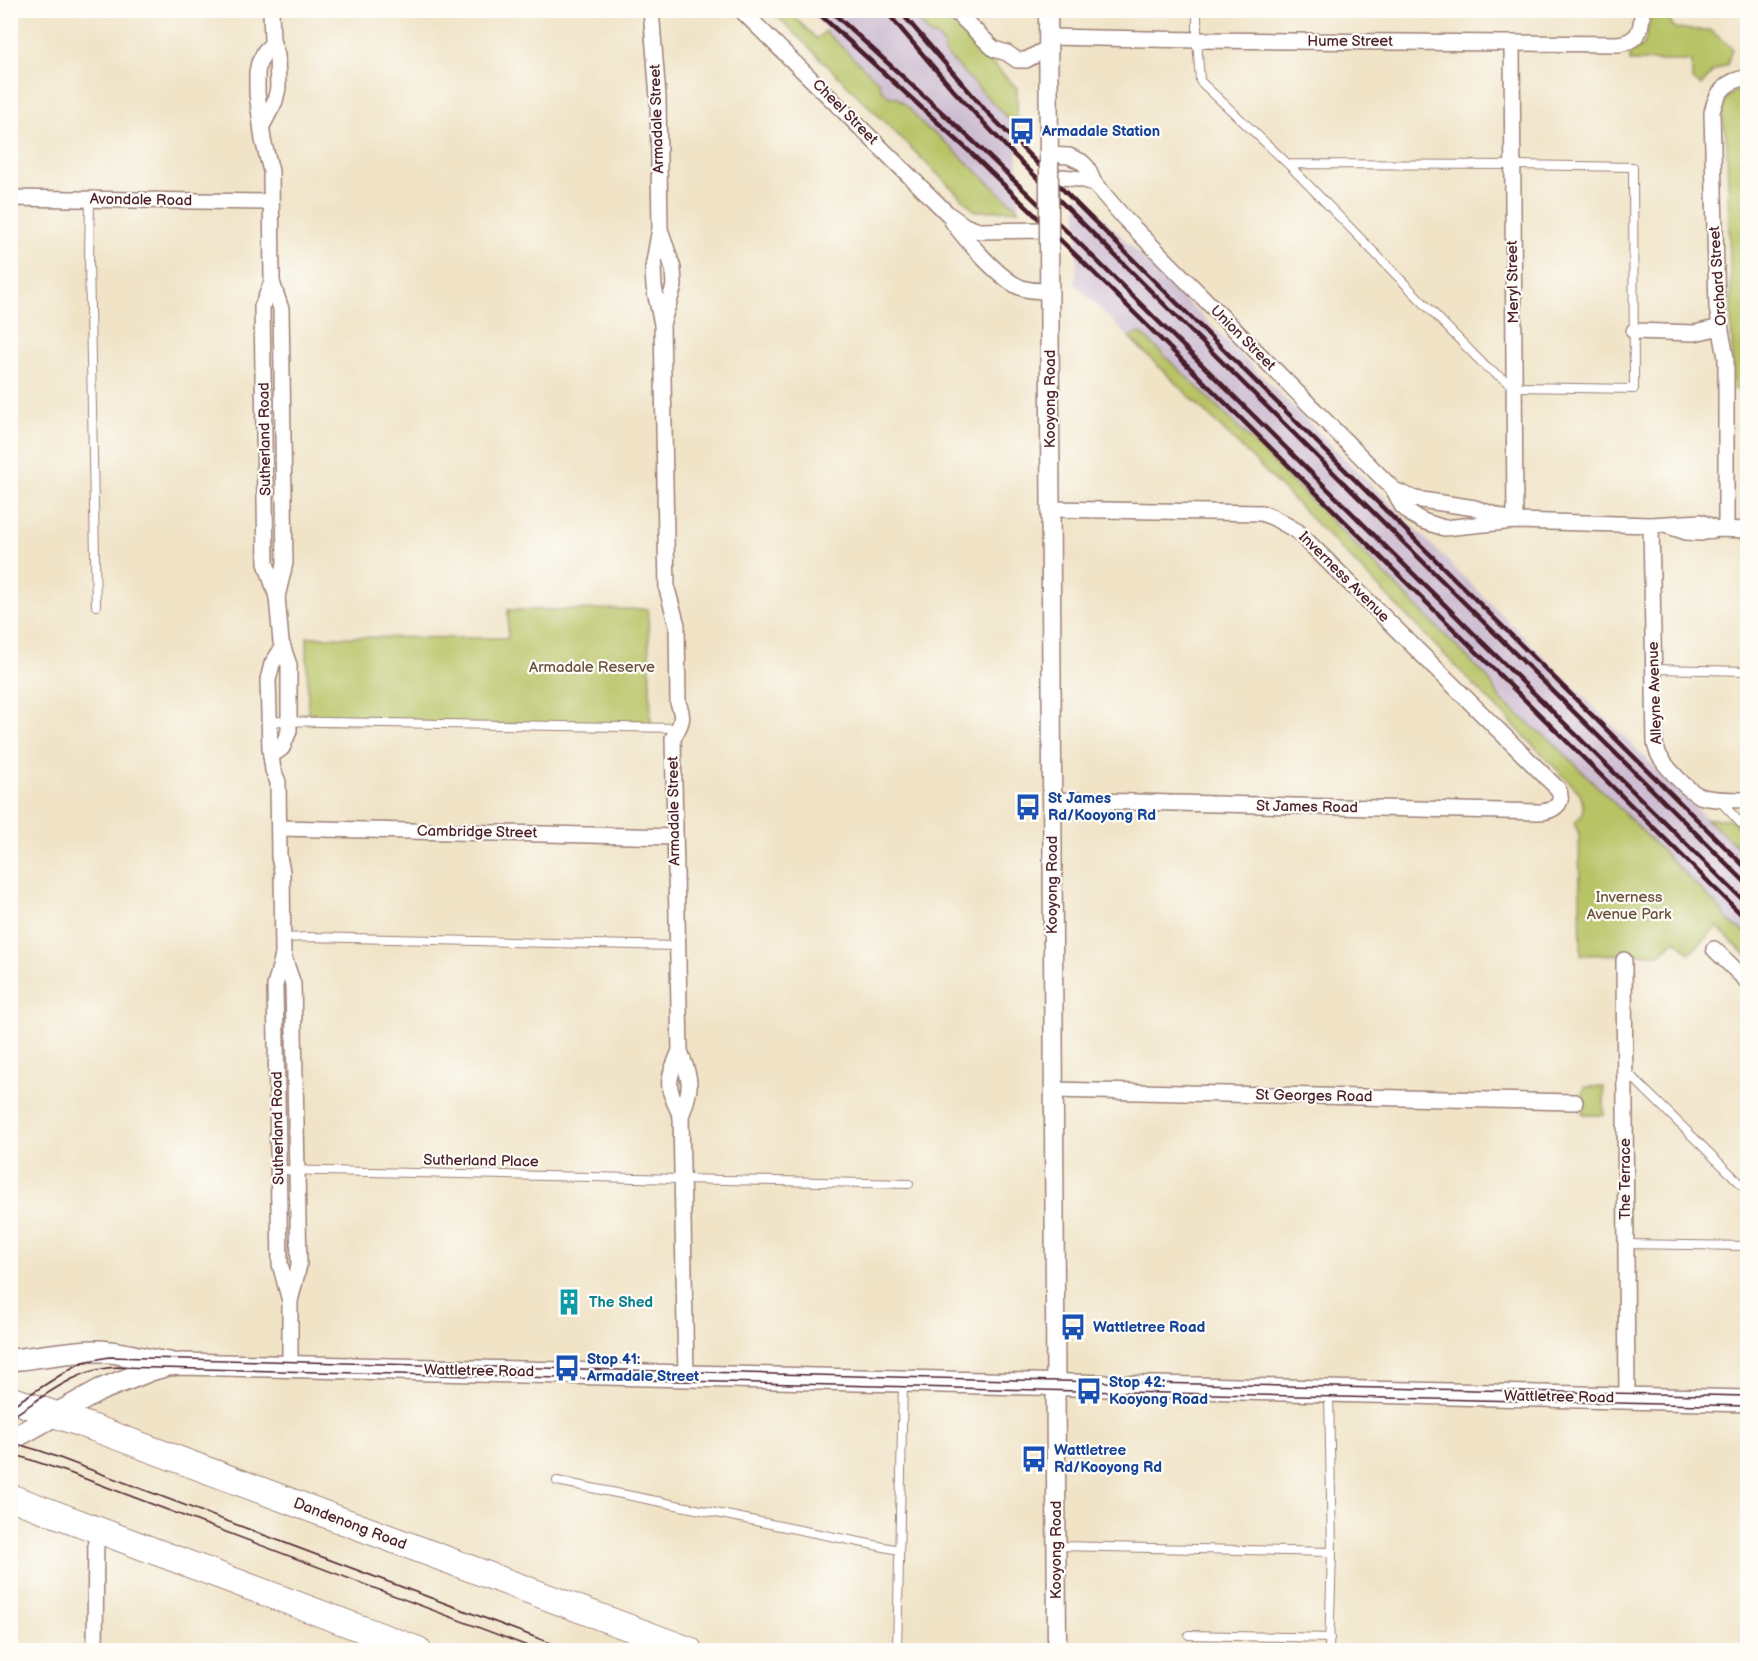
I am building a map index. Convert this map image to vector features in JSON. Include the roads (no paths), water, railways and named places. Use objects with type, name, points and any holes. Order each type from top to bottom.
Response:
[{"type":"highway","name":"Dandenong Road","points":[[10,1399],[689,1650]]},
{"type":"highway","points":[[10,1497],[418,1650]]},
{"type":"main road","name":"Wattletree Road","points":[[10,1360],[41,1358],[73,1352],[101,1352],[182,1364]]},
{"type":"main road","name":"Wattletree Road","points":[[10,1440],[94,1392],[152,1370],[182,1364],[1748,1401]]},
{"type":"street","name":"Sutherland Road","points":[[271,10],[273,43],[277,55],[277,95],[262,126],[271,171],[272,282],[281,309],[285,564],[277,597],[283,647],[289,665],[290,722],[286,741],[278,752],[271,756]]},
{"type":"street","name":"Armadale Street","points":[[651,10],[658,97],[660,228],[673,268],[674,286],[662,324],[667,589],[677,625],[678,703],[682,724],[673,738],[680,1051],[689,1077],[690,1094],[681,1116],[686,1376]]},
{"type":"street","name":"Cheel Street","points":[[741,10],[948,214],[965,226],[980,231],[1046,233]]},
{"type":"street","points":[[954,10],[994,49],[1017,60],[1026,60],[1048,43]]},
{"type":"street","name":"Kooyong Road","points":[[1048,10],[1046,233],[1049,291],[1051,509],[1057,1650]]},
{"type":"street","name":"Hume Street","points":[[1048,43],[1197,40],[1618,44],[1635,38],[1642,17]]},
{"type":"street","name":"Meryl Street","points":[[1512,43],[1515,522]]},
{"type":"street","name":"Orchard Street","points":[[1722,529],[1726,358],[1717,308],[1712,112],[1714,100],[1722,88],[1733,81],[1748,78]]},
{"type":"street","name":"Union Street","points":[[1048,159],[1069,156],[1082,162],[1087,167],[1094,183],[1125,219],[1394,490],[1402,506],[1412,515],[1436,527],[1452,529],[1515,522],[1657,525],[1701,533],[1722,529],[1748,530]]},
{"type":"street","points":[[1063,177],[1094,183]]},
{"type":"street","name":"Avondale Road","points":[[10,198],[271,202]]},
{"type":"street","name":"Cheel Street","points":[[948,214],[966,241],[1011,283],[1027,290],[1049,291]]},
{"type":"street","points":[[1634,331],[1695,333],[1720,327]]},
{"type":"street","name":"Union Street","points":[[1394,490],[1415,499],[1475,508],[1515,522]]},
{"type":"street","name":"Inverness Avenue","points":[[1051,509],[1261,513],[1284,522],[1297,531],[1558,789],[1561,793],[1559,803]]},
{"type":"street","name":"Alleyne Avenue","points":[[1657,525],[1654,669],[1657,752],[1674,774],[1700,796],[1748,800]]},
{"type":"street","name":"Sutherland Road","points":[[283,647],[270,669],[268,721],[274,773],[279,782],[284,955],[292,984],[299,1264],[290,1301]]},
{"type":"street","name":"St James Road","points":[[1052,800],[1539,812],[1550,811],[1559,803]]},
{"type":"street","name":"Cambridge Street","points":[[279,828],[675,837]]},
{"type":"street","points":[[1714,949],[1748,982]]},
{"type":"street","name":"Sutherland Road","points":[[284,955],[275,986],[280,1264],[290,1301],[291,1367]]},
{"type":"street","name":"The Terrace","points":[[1624,960],[1627,1398]]},
{"type":"street","name":"St Georges Road","points":[[1053,1090],[1575,1102]]},
{"type":"street","points":[[95,1650],[96,1529]]},
{"type":"lane","points":[[1197,10],[1200,81],[1288,164],[1486,367],[1515,387],[1634,389],[1633,167],[1288,164]]},
{"type":"lane","points":[[90,200],[89,260],[96,606]]},
{"type":"lane","points":[[1654,669],[1748,671]]},
{"type":"lane","points":[[268,721],[679,728]]},
{"type":"lane","points":[[1718,799],[1748,831]]},
{"type":"lane","points":[[283,938],[677,946]]},
{"type":"lane","points":[[1625,1070],[1748,1191]]},
{"type":"lane","name":"Sutherland Place","points":[[279,1170],[909,1184]]},
{"type":"lane","points":[[1626,1244],[1748,1246]]},
{"type":"lane","points":[[897,1650],[903,1382]]},
{"type":"lane","points":[[1329,1392],[1332,1552],[1329,1650]]},
{"type":"lane","points":[[557,1481],[899,1550]]},
{"type":"lane","points":[[1056,1546],[1332,1552]]},
{"type":"lane","points":[[1189,1635],[1330,1638]]},
{"type":"tram line","points":[[10,1407],[83,1362],[109,1357],[1748,1396]]},
{"type":"tram line","points":[[10,1418],[74,1378],[88,1372],[118,1367],[1748,1406]]},
{"type":"tram line","points":[[10,1442],[41,1451],[569,1650]]},
{"type":"tram line","points":[[10,1453],[67,1472],[538,1650]]},
{"type":"railway","points":[[815,10],[970,152],[1080,259],[1748,921]]},
{"type":"railway","points":[[830,10],[974,142],[1080,244],[1748,905]]},
{"type":"railway","points":[[885,10],[953,90],[1013,154],[1748,885]]},
{"type":"railway","points":[[899,10],[986,111],[1080,207],[1748,870]]},
{"type":"place","name":"Armadale Station","points":[[1022,131]]},
{"type":"place","name":"St James Rd/Kooyong Rd","points":[[1028,807]]},
{"type":"place","name":"The Shed","points":[[569,1302]]},
{"type":"place","name":"Wattletree Road","points":[[1073,1327]]},
{"type":"place","name":"Stop 41: Armadale Street","points":[[567,1368]]},
{"type":"place","name":"Stop 42: Kooyong Road","points":[[1089,1391]]},
{"type":"place","name":"Wattletree Rd/Kooyong Rd","points":[[1034,1459]]},
{"type":"park label","name":"Armadale Reserve","points":[[592,667]]},
{"type":"park label","name":"Inverness Avenue Park","points":[[1629,906]]}]
